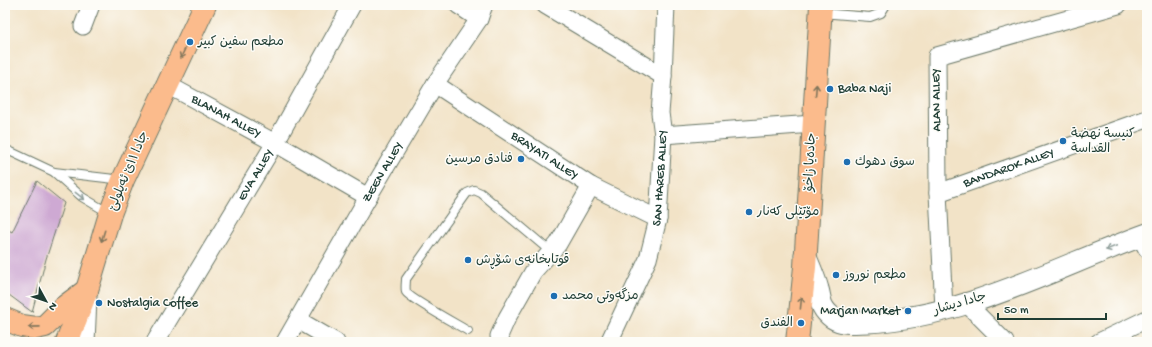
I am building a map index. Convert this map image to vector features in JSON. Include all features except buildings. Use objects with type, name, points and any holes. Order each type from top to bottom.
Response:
[{"type":"main road","name":"جادا ١١ێ ئه‌یلولێ","points":[[67,342],[87,290],[110,214],[123,180],[205,5]]},
{"type":"main road","name":"جادەیا زاخۆ","points":[[797,342],[806,256],[821,9]]},
{"type":"main road","points":[[5,319],[31,328],[45,326],[64,306],[87,290]]},
{"type":"street","points":[[83,26],[91,5]]},
{"type":"street","name":"EVA ALLEY","points":[[154,342],[275,143],[352,5]]},
{"type":"street","points":[[458,5],[482,12]]},
{"type":"street","points":[[545,5],[663,76]]},
{"type":"street","name":"SAN HAREB ALLEY","points":[[609,342],[648,259],[658,219],[663,135],[660,113],[666,5]]},
{"type":"street","name":"ALAN ALLEY","points":[[944,308],[938,193],[937,56],[1118,5]]},
{"type":"street","name":"ZEEN ALLEY","points":[[286,342],[368,197],[435,84],[482,12]]},
{"type":"street","name":"BRAYATI ALLEY","points":[[435,84],[591,186],[658,219]]},
{"type":"street","name":"BLANAH ALLEY","points":[[168,85],[275,143],[368,197]]},
{"type":"street","name":"BANDAROK ALLEY","points":[[938,193],[1147,119]]},
{"type":"street","points":[[663,135],[813,124]]},
{"type":"street","points":[[501,342],[499,336],[507,318],[533,272],[558,244],[591,186]]},
{"type":"street","name":"جادا دیشار","points":[[806,256],[813,272],[823,307],[832,317],[838,320],[851,322],[896,319],[966,303],[1145,240]]},
{"type":"street","points":[[84,342],[87,290]]},
{"type":"street","points":[[966,303],[1005,342]]},
{"type":"street","points":[[1100,342],[1147,319]]},
{"type":"street","points":[[298,320],[336,342]]},
{"type":"lane","points":[[821,9],[870,17],[881,13],[886,5]]},
{"type":"lane","points":[[5,149],[54,172],[82,198],[110,214]]},
{"type":"lane","points":[[54,172],[123,180]]},
{"type":"lane","points":[[468,331],[415,299],[407,293],[405,286],[406,279],[467,193],[474,190],[481,193],[551,252]]},
{"type":"place","name":"مطعم سفين كبير","points":[[190,42]]},
{"type":"place","name":"Baba Naji","points":[[830,89]]},
{"type":"place","name":"كنيسة نهضة القداسة","points":[[1063,141]]},
{"type":"place","name":"فنادق مرسين","points":[[521,159]]},
{"type":"place","name":"سوق دهوك","points":[[847,162]]},
{"type":"place","name":"مۆتێلی کەنار","points":[[749,212]]},
{"type":"place","name":"قوتابخانەی شۆڕش","points":[[468,260]]},
{"type":"place","name":"مطعم نوروز","points":[[836,275]]},
{"type":"place","name":"مزگەوتی محمد","points":[[554,296]]},
{"type":"place","name":"Nostalgia Coffee","points":[[99,303]]},
{"type":"place","name":"Marjan Market","points":[[908,311]]},
{"type":"place","name":"الفندق","points":[[801,323]]}]
